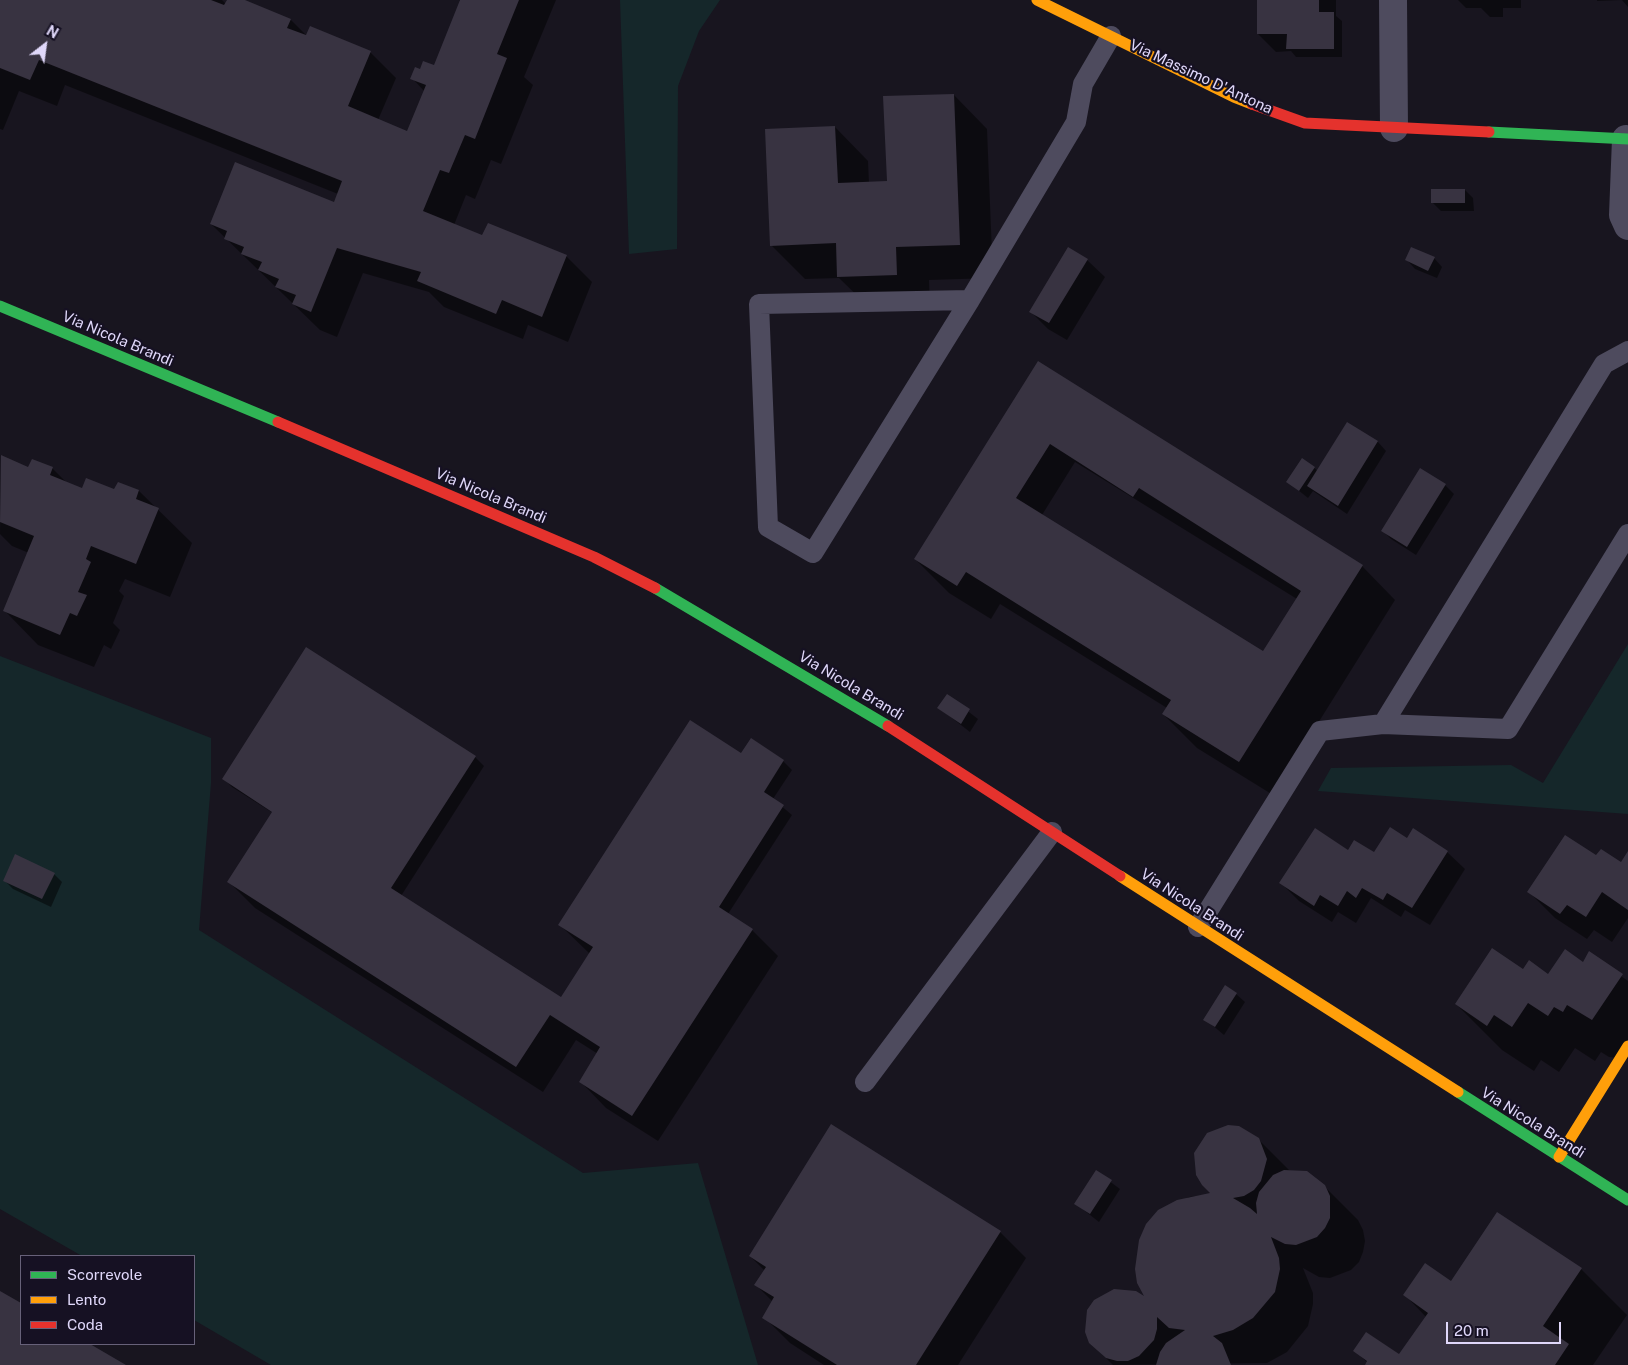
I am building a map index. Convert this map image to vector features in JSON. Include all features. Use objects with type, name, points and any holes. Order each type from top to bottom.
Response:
[{"type":"street","name":"Via Massimo D'Antona","points":[[1037,0],[1071,8],[1111,36],[1234,96],[1305,123],[1627,139]]},
{"type":"street","points":[[1393,0],[1394,128]]},
{"type":"street","points":[[1627,139],[1623,215],[1628,226]]},
{"type":"street","name":"Via Nicola Brandi","points":[[0,306],[594,557],[678,600],[927,749],[1198,927],[1628,1200]]},
{"type":"street","points":[[1559,1157],[1628,1046]]},
{"type":"lane","points":[[970,300],[759,304],[768,527],[813,554],[970,300],[1076,122],[1083,84],[1111,36]]},
{"type":"lane","points":[[1383,724],[1604,364],[1628,351]]},
{"type":"lane","points":[[1198,927],[1320,731],[1383,724],[1508,730],[1628,534]]},
{"type":"lane","points":[[865,1082],[1052,832]]},
{"type":"shaded area","points":[[620,0],[720,0],[699,31],[678,86],[677,249],[629,254]]},
{"type":"shaded area","points":[[1628,644],[1628,814],[1318,791],[1331,768],[1511,765],[1543,783]]},
{"type":"shaded area","points":[[0,656],[211,738],[211,783],[199,930],[583,1173],[698,1163],[758,1365],[271,1365],[195,1321],[195,1255],[80,1255],[0,1209]]},
{"type":"building","points":[[0,0],[211,0],[224,5],[227,0],[245,0],[291,19],[287,28],[306,35],[310,26],[371,51],[348,106],[407,131],[426,85],[410,79],[415,67],[420,69],[423,61],[434,65],[460,0],[519,0],[497,54],[507,58],[475,139],[465,135],[449,173],[440,170],[423,211],[482,235],[488,223],[567,255],[542,317],[502,300],[496,314],[417,281],[421,272],[337,248],[311,312],[292,304],[296,295],[275,287],[279,279],[258,270],[262,262],[241,254],[244,247],[224,239],[227,231],[210,224],[235,162],[334,202],[342,181],[39,60],[30,80],[0,68]]},
{"type":"building","points":[[1257,0],[1319,0],[1319,12],[1334,12],[1334,49],[1286,49],[1287,34],[1257,34]]},
{"type":"building","points":[[954,94],[960,245],[896,247],[897,275],[837,277],[836,243],[770,246],[765,129],[835,126],[838,183],[887,181],[883,96]]},
{"type":"building","points":[[1431,189],[1465,189],[1465,203],[1431,203]]},
{"type":"building","points":[[1068,247],[1088,259],[1049,323],[1029,312]]},
{"type":"building","points":[[1411,247],[1435,257],[1428,271],[1405,260]]},
{"type":"building","points":[[1038,361],[1363,565],[1239,762],[1162,714],[1171,700],[966,572],[957,586],[914,559]],"holes":[[[1050,444],[1133,497],[1139,488],[1301,591],[1263,651],[1016,498]]]},
{"type":"building","points":[[1347,422],[1378,441],[1338,506],[1307,486]]},
{"type":"building","points":[[1,455],[28,467],[32,459],[53,467],[50,475],[82,488],[86,478],[114,489],[118,482],[139,490],[136,499],[159,508],[136,564],[91,546],[86,559],[91,562],[78,592],[87,595],[77,616],[70,613],[60,635],[3,611],[34,536],[0,522]]},
{"type":"building","points":[[1302,458],[1315,467],[1299,491],[1286,482]]},
{"type":"building","points":[[1420,468],[1446,484],[1407,547],[1381,531]]},
{"type":"building","points":[[306,647],[476,756],[391,888],[561,997],[593,947],[558,925],[690,720],[741,753],[751,738],[784,760],[764,792],[784,805],[719,907],[753,929],[632,1116],[579,1082],[600,1047],[550,1015],[516,1067],[227,882],[272,812],[222,779]]},
{"type":"building","points":[[947,694],[970,709],[961,724],[937,708]]},
{"type":"building","points":[[1390,827],[1407,838],[1413,828],[1448,851],[1412,908],[1387,893],[1383,900],[1362,888],[1356,898],[1347,891],[1338,906],[1320,895],[1314,906],[1279,883],[1315,828],[1348,850],[1354,840],[1374,852]]},
{"type":"building","points":[[1565,835],[1596,855],[1601,849],[1621,862],[1628,851],[1628,910],[1602,892],[1586,917],[1567,905],[1560,914],[1527,892]]},
{"type":"building","points":[[15,854],[55,873],[42,899],[3,881]]},
{"type":"building","points":[[1492,948],[1523,969],[1529,960],[1548,974],[1565,949],[1583,962],[1589,951],[1623,974],[1592,1020],[1567,1005],[1563,1012],[1554,1007],[1548,1016],[1528,1003],[1512,1027],[1494,1015],[1487,1026],[1455,1004]]},
{"type":"building","points":[[1225,985],[1237,993],[1215,1027],[1203,1020]]},
{"type":"building","points":[[831,1124],[1001,1231],[916,1365],[837,1365],[762,1318],[774,1297],[754,1285],[766,1267],[749,1256]]},
{"type":"building","points":[[1228,1125],[1239,1126],[1259,1138],[1267,1159],[1261,1181],[1254,1190],[1244,1196],[1233,1198],[1257,1214],[1256,1203],[1259,1192],[1273,1175],[1284,1170],[1307,1171],[1325,1185],[1330,1196],[1330,1218],[1325,1228],[1317,1237],[1296,1245],[1285,1244],[1271,1237],[1279,1258],[1280,1269],[1275,1292],[1253,1318],[1233,1330],[1213,1336],[1222,1343],[1231,1365],[1156,1365],[1160,1352],[1166,1343],[1185,1330],[1169,1328],[1157,1317],[1157,1329],[1154,1340],[1139,1356],[1128,1361],[1106,1358],[1089,1343],[1085,1332],[1087,1310],[1094,1300],[1114,1289],[1136,1291],[1144,1296],[1137,1283],[1135,1269],[1139,1240],[1146,1224],[1158,1210],[1177,1200],[1210,1193],[1196,1175],[1194,1153],[1207,1133]]},
{"type":"building","points":[[1096,1170],[1112,1180],[1090,1214],[1074,1204]]},
{"type":"building","points":[[1497,1212],[1582,1268],[1543,1326],[1569,1344],[1555,1365],[1365,1365],[1367,1361],[1353,1351],[1366,1332],[1399,1354],[1428,1313],[1403,1295],[1425,1263],[1451,1281]]},
{"type":"building","points":[[0,1291],[20,1302],[20,1345],[92,1345],[126,1365],[0,1365]]},
{"type":"traffic: fast","points":[[1489,132],[1628,139]]},
{"type":"traffic: fast","points":[[0,306],[278,422]]},
{"type":"traffic: fast","points":[[655,588],[888,726]]},
{"type":"traffic: fast","points":[[1458,1092],[1628,1200]]},
{"type":"traffic: slow","points":[[1037,0],[1234,97],[1252,104]]},
{"type":"traffic: slow","points":[[1120,876],[1458,1092]]},
{"type":"traffic: slow","points":[[1559,1157],[1628,1046]]},
{"type":"traffic: jam","points":[[1252,104],[1305,123],[1489,132]]},
{"type":"traffic: jam","points":[[278,422],[594,557],[655,588]]},
{"type":"traffic: jam","points":[[888,726],[1120,876]]}]
